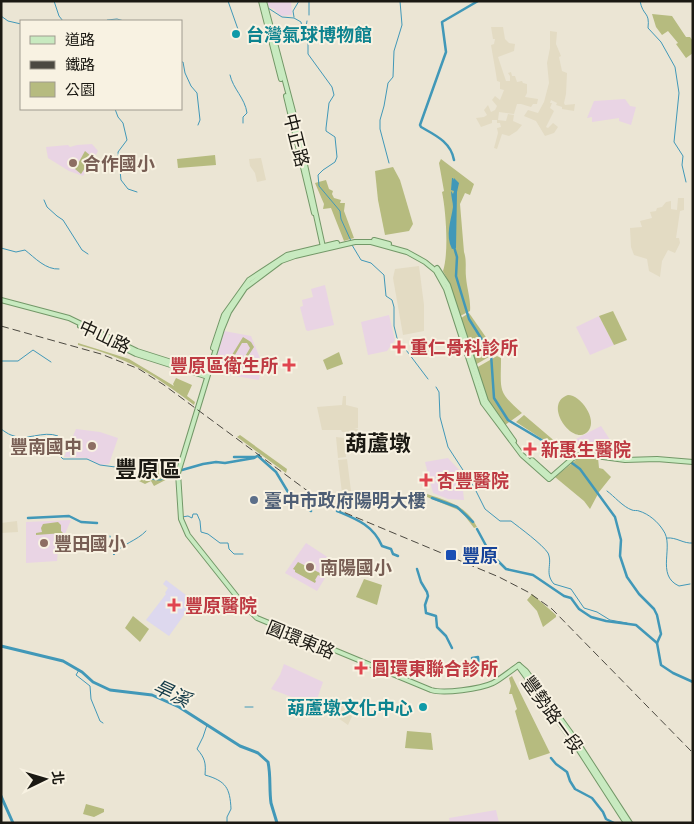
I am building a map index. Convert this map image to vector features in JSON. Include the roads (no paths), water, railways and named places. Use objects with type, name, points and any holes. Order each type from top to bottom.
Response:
[{"type":"main road","name":"中正路","points":[[263,1],[295,119],[324,248]]},
{"type":"main road","name":"圓環東路","points":[[519,666],[488,685],[450,692],[436,692],[260,620],[251,614],[188,535],[180,519],[178,473],[206,375],[226,316],[246,287],[287,259],[324,248],[363,241],[387,245],[407,252],[425,262],[439,274],[458,319],[486,401],[524,454],[550,478],[573,458],[585,454],[625,460],[646,461],[657,459],[693,462]]},
{"type":"main road","name":"中山路","points":[[1,301],[59,317],[136,354],[206,375]]},
{"type":"main road","name":"豐勢路一段","points":[[519,666],[526,671],[574,738],[628,823]]},
{"type":"water","points":[[452,178],[459,183],[457,192],[456,248],[452,249],[449,233],[453,207],[451,191],[453,194],[454,191],[451,190]]},
{"type":"waterway","points":[[54,1],[62,20]]},
{"type":"waterway","points":[[228,1],[240,35]]},
{"type":"waterway","points":[[294,17],[293,11],[299,1]]},
{"type":"waterway","points":[[309,1],[309,15]]},
{"type":"waterway","points":[[389,163],[380,129],[380,120],[388,83],[393,77],[394,51],[402,25],[400,1]]},
{"type":"waterway","points":[[454,160],[450,148],[437,136],[420,125],[446,52],[442,22],[478,1]]},
{"type":"waterway","points":[[640,1],[648,19],[648,28],[661,42],[675,67],[679,93],[674,142],[683,156],[682,165],[686,182]]},
{"type":"waterway","points":[[268,8],[282,17],[294,18],[301,22],[303,33],[308,42],[308,54],[332,87],[334,95],[329,103],[326,131],[335,137],[337,157],[335,162],[318,175],[319,186],[340,211],[341,219],[351,241]]},
{"type":"waterway","points":[[1,16],[8,21],[20,24]]},
{"type":"waterway","points":[[107,20],[120,20]]},
{"type":"waterway","points":[[305,34],[307,21]]},
{"type":"waterway","points":[[182,62],[191,86],[197,93],[200,120],[198,125]]},
{"type":"waterway","points":[[230,75],[246,108],[247,113],[243,117],[243,123]]},
{"type":"waterway","points":[[115,110],[123,123],[127,140],[118,152],[121,180],[128,189],[137,192]]},
{"type":"waterway","points":[[44,200],[47,207],[63,220],[82,250],[88,254]]},
{"type":"waterway","points":[[352,245],[361,260],[371,263],[384,275],[386,296],[392,300],[394,307],[394,326],[397,338],[428,379]]},
{"type":"waterway","points":[[454,247],[457,257],[456,276],[469,319],[491,354],[494,398],[508,420],[540,439],[580,469],[615,517],[621,540],[620,556],[627,577],[657,615],[661,634],[657,643]]},
{"type":"waterway","points":[[1,248],[16,252],[25,250],[45,266],[59,269]]},
{"type":"waterway","points":[[1,361],[18,361],[33,350],[51,362]]},
{"type":"waterway","points":[[436,387],[439,392],[440,417],[448,447],[474,487],[485,509],[500,521],[511,521],[545,549],[548,553],[550,561],[549,572],[554,584],[571,589],[584,608],[597,612],[610,620],[627,623]]},
{"type":"waterway","points":[[1,429],[17,437],[46,434],[58,436],[62,442],[60,456],[63,459],[87,459],[100,465],[123,468],[142,479],[161,480],[167,477]]},
{"type":"waterway","points":[[182,470],[203,464],[225,463],[254,458],[259,455]]},
{"type":"waterway","points":[[258,456],[276,472],[291,497],[302,502],[311,511]]},
{"type":"waterway","points":[[234,457],[255,457]]},
{"type":"waterway","points":[[607,491],[625,506],[646,514],[659,524],[666,537],[668,575],[679,586],[690,584]]},
{"type":"waterway","points":[[432,498],[457,507],[473,522]]},
{"type":"waterway","points":[[337,511],[369,528],[382,546],[391,549],[393,554],[398,556]]},
{"type":"waterway","points":[[182,517],[188,516],[192,518],[193,514],[197,514],[201,532],[208,534],[220,543],[228,543],[229,549],[234,554],[243,554]]},
{"type":"waterway","points":[[28,518],[69,516],[81,522],[97,523]]},
{"type":"waterway","points":[[477,529],[490,553],[506,569],[533,575],[564,596],[571,598],[579,609],[591,617],[636,625],[657,643],[661,665],[693,682]]},
{"type":"waterway","points":[[113,554],[146,531]]},
{"type":"waterway","points":[[110,536],[112,547]]},
{"type":"waterway","points":[[667,538],[693,543]]},
{"type":"waterway","points":[[417,569],[428,596],[425,605],[426,613],[436,616],[437,627],[446,636],[452,648]]},
{"type":"waterway","name":"旱溪","points":[[1,646],[63,661],[82,672],[93,682],[110,690],[152,695],[179,707],[240,746],[258,753],[268,762],[271,803],[277,823]]},
{"type":"waterway","points":[[472,658],[478,657],[479,667],[491,667],[497,676]]},
{"type":"waterway","points":[[79,670],[76,675],[90,686],[91,699],[100,721],[103,723]]},
{"type":"waterway","points":[[245,707],[253,707]]},
{"type":"waterway","points":[[207,725],[197,749],[204,761],[205,775],[218,780],[226,786],[231,809],[227,817],[227,823]]},
{"type":"waterway","points":[[551,758],[567,772],[575,789],[592,798],[606,819],[614,823]]},
{"type":"waterway","points":[[1,796],[13,823]]},
{"type":"railway","points":[[1,326],[101,354],[139,369],[164,385],[330,506],[499,577],[528,592],[552,609],[693,753]]},
{"type":"place","name":"台灣氣球博物館","points":[[236,34]]},
{"type":"place","name":"合作國小","points":[[73,163]]},
{"type":"place","name":"重仁骨科診所","points":[[399,347]]},
{"type":"place","name":"豐原區衛生所","points":[[289,365]]},
{"type":"place","name":"豐南國中","points":[[92,446]]},
{"type":"place","name":"新惠生醫院","points":[[530,449]]},
{"type":"place","name":"杏豐醫院","points":[[426,480]]},
{"type":"place","name":"臺中市政府陽明大樓","points":[[254,500]]},
{"type":"place","name":"豐田國小","points":[[44,543]]},
{"type":"place","name":"豐原","points":[[451,555]]},
{"type":"place","name":"南陽國小","points":[[310,567]]},
{"type":"place","name":"豐原醫院","points":[[174,605]]},
{"type":"place","name":"圓環東聯合診所","points":[[361,668]]},
{"type":"place","name":"葫蘆墩文化中心","points":[[423,707]]},
{"type":"district","name":"葫蘆墩","points":[[378,442]]},
{"type":"district","name":"豐原區","points":[[148,468]]}]
